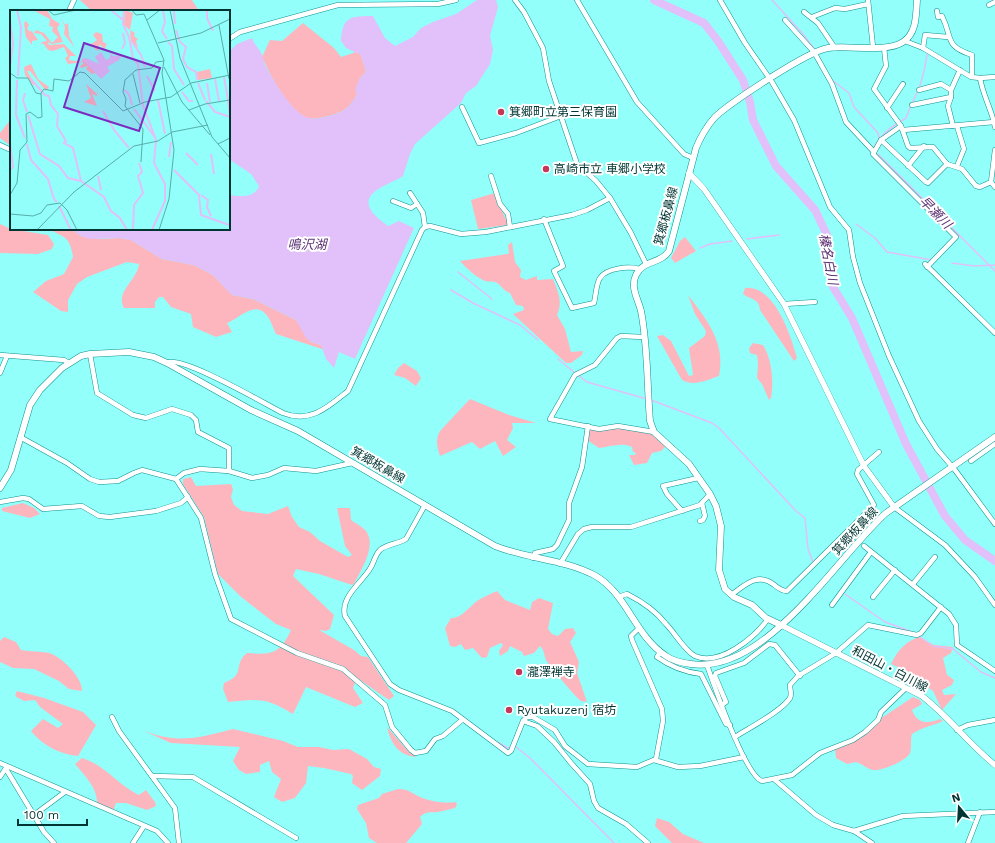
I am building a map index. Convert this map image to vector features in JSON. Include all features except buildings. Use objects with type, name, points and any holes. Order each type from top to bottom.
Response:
[{"type":"main road","points":[[905,41],[912,31],[917,0]]},
{"type":"main road","name":"箕郷板鼻線","points":[[639,269],[646,264],[663,258],[669,251],[693,158],[706,128],[732,103],[814,52],[835,48],[884,47],[899,44],[905,41]]},
{"type":"main road","points":[[639,269],[633,283],[641,310],[650,422],[654,432],[689,464],[710,494],[719,513],[721,526],[719,570],[725,589],[731,596],[752,605],[768,619],[781,625]]},
{"type":"main road","name":"箕郷板鼻線","points":[[0,488],[11,470],[28,409],[34,398],[69,363],[90,354],[129,352],[154,357],[251,410],[298,431],[495,546],[533,558],[581,569],[597,577],[609,586],[638,629],[660,652],[679,662],[707,665],[725,662],[740,655],[781,625],[818,589],[870,528],[894,507],[995,437]]},
{"type":"street","points":[[69,10],[74,0]]},
{"type":"street","points":[[230,38],[240,32],[338,5],[438,4],[456,0]]},
{"type":"street","points":[[515,0],[524,12],[542,44],[547,76],[577,164],[596,181],[610,198],[632,233],[646,264]]},
{"type":"street","points":[[577,0],[641,108],[684,154],[693,158]]},
{"type":"street","points":[[720,0],[745,43],[794,120],[830,206],[849,230],[853,257],[860,283],[889,356],[919,421],[950,467],[995,524]]},
{"type":"street","points":[[812,17],[835,8],[845,9],[868,2],[872,47]]},
{"type":"street","points":[[989,5],[995,2]]},
{"type":"street","points":[[937,11],[938,17],[942,16],[948,37],[954,47],[972,55],[972,77]]},
{"type":"street","points":[[804,12],[812,17],[835,48]]},
{"type":"street","points":[[785,20],[814,52],[832,84],[846,122],[874,152],[873,154],[876,158],[956,237],[926,265],[995,333]]},
{"type":"street","points":[[923,48],[925,35],[948,37]]},
{"type":"street","points":[[905,41],[923,48],[972,77],[995,77]]},
{"type":"street","points":[[884,47],[886,66],[874,89],[902,128],[908,146],[910,148],[924,146],[934,147],[947,164],[957,166],[965,172],[976,186],[980,187],[991,182]]},
{"type":"street","points":[[957,166],[964,149],[948,106],[951,97],[951,90],[960,70]]},
{"type":"street","points":[[874,152],[881,140],[902,128],[995,124],[980,78]]},
{"type":"street","points":[[887,108],[903,84]]},
{"type":"street","points":[[920,90],[941,84],[951,90]]},
{"type":"street","points":[[912,105],[951,97]]},
{"type":"street","points":[[462,107],[479,143],[561,116]]},
{"type":"street","points":[[881,140],[928,183],[947,164]]},
{"type":"street","points":[[0,145],[10,150]]},
{"type":"street","points":[[908,166],[924,146]]},
{"type":"street","points":[[995,150],[991,182],[995,187]]},
{"type":"street","points":[[689,173],[704,189],[784,304],[864,466],[894,507],[945,545],[975,577],[995,604]]},
{"type":"street","points":[[490,176],[500,204],[508,214],[510,227]]},
{"type":"street","points":[[410,193],[423,214],[425,227]]},
{"type":"street","points":[[167,363],[170,361],[179,362],[195,367],[294,417],[306,417],[329,407],[348,391],[422,230],[425,227],[430,226],[461,234],[486,232],[587,210],[610,198]]},
{"type":"street","points":[[393,201],[411,208],[417,204]]},
{"type":"street","points":[[544,219],[563,266],[554,271],[572,308],[594,303],[599,279],[604,273],[617,269],[639,269]]},
{"type":"street","points":[[784,304],[814,302]]},
{"type":"street","points":[[643,337],[621,336],[616,338],[595,365],[574,375],[550,419],[599,429],[618,426],[654,432]]},
{"type":"street","points":[[90,354],[98,393],[133,415],[146,418],[172,409],[191,415],[196,420],[198,432],[229,448],[229,472]]},
{"type":"street","points":[[0,355],[64,360],[69,363]]},
{"type":"street","points":[[0,372],[8,356]]},
{"type":"street","points":[[533,558],[536,553],[550,550],[557,545],[569,520],[569,503],[582,467],[588,426]]},
{"type":"street","points":[[20,436],[67,463],[90,479],[99,482],[118,481],[134,472],[142,470],[176,479],[201,518],[215,574],[231,619],[297,653],[343,669],[385,705],[392,727],[410,750],[415,753],[426,751],[435,739],[443,736],[462,720]]},
{"type":"street","points":[[971,461],[995,444]]},
{"type":"street","points":[[731,596],[753,580],[758,579],[768,580],[780,590],[787,591],[820,560],[874,505],[858,474],[858,470],[879,452]]},
{"type":"street","points":[[176,479],[191,470],[215,469],[252,478],[268,475],[284,468],[316,471],[352,463]]},
{"type":"street","points":[[682,511],[663,486],[698,478]]},
{"type":"street","points":[[560,564],[578,534],[584,529],[592,527],[632,527],[702,503],[710,494]]},
{"type":"street","points":[[0,502],[22,498],[29,499],[43,509],[82,506],[99,516],[110,517],[156,511],[178,504],[188,497]]},
{"type":"street","points":[[700,521],[703,520],[705,516],[702,503]]},
{"type":"street","points":[[426,506],[406,539],[386,546],[377,553],[371,568],[346,600],[344,613],[349,624],[390,684],[399,690],[452,711],[508,753],[523,721],[527,717],[533,717],[555,730],[565,746],[588,764],[637,767],[654,760],[657,756],[663,714],[632,640],[632,636],[638,629]]},
{"type":"street","points":[[847,532],[854,537]]},
{"type":"street","points":[[864,546],[949,614],[954,622],[957,645],[995,671]]},
{"type":"street","points":[[832,605],[871,552]]},
{"type":"street","points":[[913,584],[935,557]]},
{"type":"street","points":[[873,597],[895,570]]},
{"type":"street","points":[[618,598],[627,594],[649,606],[691,652],[700,657],[714,657],[730,652],[754,637],[768,619]]},
{"type":"street","points":[[736,737],[771,714],[788,700],[791,694],[790,685],[800,676],[836,653],[870,624],[916,635],[921,633],[941,607]]},
{"type":"street","name":"和田山・白川線","points":[[781,625],[929,702],[995,765]]},
{"type":"street","points":[[722,705],[726,702],[715,676],[716,673],[744,663],[769,644],[775,645],[800,676]]},
{"type":"street","points":[[660,652],[657,657],[667,664],[682,670],[702,674],[726,724],[730,725]]},
{"type":"street","points":[[707,665],[744,757],[751,771],[758,779],[762,781],[774,780],[792,775],[820,753],[853,740],[865,732],[878,720],[881,712],[900,696],[905,689]]},
{"type":"street","points":[[112,717],[119,731],[175,808],[179,843]]},
{"type":"street","points":[[957,730],[968,725],[995,720]]},
{"type":"street","points":[[523,721],[537,726],[554,742],[590,784],[595,805],[598,808],[626,824],[648,843]]},
{"type":"street","points":[[654,760],[678,766],[700,766],[744,757]]},
{"type":"street","points":[[0,763],[7,768],[157,831],[168,843]]},
{"type":"street","points":[[0,777],[7,768]]},
{"type":"street","points":[[7,768],[44,832],[54,843]]},
{"type":"street","points":[[152,776],[192,777],[296,838]]},
{"type":"street","points":[[774,780],[816,815],[833,825],[854,831],[872,843]]},
{"type":"street","points":[[34,815],[65,792]]},
{"type":"street","points":[[968,843],[980,812]]},
{"type":"street","points":[[854,831],[903,816],[995,812]]},
{"type":"street","points":[[133,843],[144,826]]},
{"type":"shaded area","points":[[80,0],[192,0],[198,10],[91,10]]},
{"type":"shaded area","points":[[303,23],[334,48],[341,57],[356,52],[361,55],[366,72],[360,78],[356,89],[357,94],[349,106],[343,111],[322,118],[308,118],[301,115],[294,109],[281,92],[262,57],[270,40],[282,41]]},
{"type":"shaded area","points":[[10,120],[10,145],[0,138],[0,133]]},
{"type":"shaded area","points":[[495,193],[508,225],[478,229],[471,200]]},
{"type":"shaded area","points":[[0,224],[10,229],[10,230],[48,235],[54,244],[52,249],[38,254],[0,253]]},
{"type":"shaded area","points":[[50,230],[72,230],[81,236],[100,239],[119,238],[131,240],[162,259],[194,265],[213,275],[232,295],[253,299],[296,320],[311,342],[321,345],[325,350],[276,334],[268,317],[258,309],[248,311],[227,323],[232,332],[216,337],[193,327],[191,314],[171,307],[163,297],[159,297],[155,302],[155,308],[124,308],[122,296],[135,276],[139,264],[127,262],[87,277],[77,284],[68,300],[68,312],[61,311],[33,292],[46,281],[64,274],[73,257],[68,241]]},
{"type":"shaded area","points":[[685,237],[696,251],[675,263],[671,258],[680,241]]},
{"type":"shaded area","points":[[512,242],[515,262],[521,270],[520,277],[526,280],[537,276],[537,280],[553,279],[560,301],[557,315],[565,329],[571,352],[583,351],[582,355],[571,363],[566,363],[513,314],[524,310],[523,306],[516,305],[510,293],[497,283],[485,281],[479,278],[468,270],[460,261],[507,254],[509,253],[508,245]]},
{"type":"shaded area","points":[[745,288],[756,289],[773,303],[791,337],[797,358],[794,361],[760,310],[758,303],[743,294]]},
{"type":"shaded area","points":[[688,295],[713,332],[720,353],[719,376],[696,383],[682,380],[657,336],[663,335],[671,341],[689,376],[693,375],[689,348],[705,336],[706,331],[695,314]]},
{"type":"shaded area","points":[[753,343],[763,345],[772,371],[771,398],[769,400],[762,384],[757,378],[757,355],[750,353],[749,348]]},
{"type":"shaded area","points":[[404,363],[417,371],[421,378],[416,386],[405,378],[394,375],[398,368]]},
{"type":"shaded area","points":[[470,399],[509,415],[536,423],[512,423],[513,428],[507,440],[516,447],[503,456],[495,441],[480,449],[472,442],[440,456],[437,437],[440,431]]},
{"type":"shaded area","points":[[589,428],[618,428],[653,434],[666,446],[661,451],[652,453],[647,463],[634,465],[629,455],[635,455],[636,453],[633,452],[632,447],[620,445],[599,448],[587,440]]},
{"type":"shaded area","points":[[191,477],[196,486],[231,484],[233,489],[231,497],[234,505],[242,511],[268,514],[288,506],[292,517],[299,527],[310,532],[320,541],[348,557],[352,555],[345,546],[337,508],[350,508],[351,520],[366,531],[370,544],[367,558],[354,584],[352,585],[319,574],[296,569],[293,576],[334,615],[330,629],[326,631],[319,630],[354,650],[361,656],[368,657],[394,696],[389,700],[357,678],[353,688],[363,703],[355,707],[306,687],[293,714],[283,708],[262,700],[228,702],[223,689],[224,683],[231,680],[235,676],[240,661],[243,657],[247,653],[263,654],[274,651],[283,644],[291,630],[276,624],[240,596],[218,574],[204,517],[183,484],[183,479]]},
{"type":"shaded area","points":[[23,503],[34,508],[40,514],[30,518],[2,511],[2,508]]},
{"type":"shaded area","points":[[497,591],[505,600],[530,610],[532,602],[539,598],[553,603],[548,629],[552,634],[558,636],[565,629],[573,628],[576,633],[570,642],[579,662],[577,673],[587,702],[581,701],[563,681],[546,660],[540,646],[534,653],[524,656],[522,652],[510,646],[508,651],[500,656],[499,651],[503,645],[501,643],[490,648],[487,657],[482,658],[473,648],[465,650],[461,644],[455,647],[450,646],[445,628],[451,618],[455,618],[465,612],[477,601]]},
{"type":"shaded area","points":[[4,637],[16,642],[21,650],[49,653],[59,658],[75,674],[79,680],[82,691],[69,689],[59,681],[34,669],[13,668],[0,662],[0,641]]},
{"type":"shaded area","points":[[919,637],[934,645],[953,647],[951,653],[943,658],[947,675],[954,680],[952,685],[942,690],[944,695],[956,694],[942,710],[933,691],[917,680],[911,673],[891,664],[902,647]]},
{"type":"shaded area","points":[[17,691],[44,698],[83,712],[96,725],[78,756],[58,751],[46,745],[35,736],[31,731],[43,719],[58,728],[63,724],[40,707],[35,700],[24,701],[15,696]]},
{"type":"shaded area","points":[[913,697],[920,700],[922,704],[912,710],[917,718],[923,722],[931,722],[940,719],[943,721],[923,728],[912,734],[911,748],[908,756],[888,767],[877,770],[869,769],[856,762],[847,764],[836,758],[835,749]]},
{"type":"shaded area","points":[[387,727],[409,752],[417,757],[405,754],[397,748],[391,739]]},
{"type":"shaded area","points":[[233,729],[283,741],[298,747],[319,747],[333,750],[349,749],[367,759],[374,767],[381,769],[380,776],[362,790],[352,783],[353,776],[351,774],[308,766],[306,783],[295,798],[282,802],[274,797],[281,779],[272,772],[269,761],[260,765],[260,772],[246,774],[239,770],[233,761],[240,747],[171,743],[144,731],[168,737],[188,738]]},
{"type":"shaded area","points":[[82,758],[98,765],[124,786],[139,795],[146,790],[155,802],[156,806],[147,810],[126,803],[116,803],[113,811],[97,804],[97,798],[93,787],[75,764]]},
{"type":"shaded area","points":[[398,789],[407,790],[420,797],[430,800],[446,803],[456,802],[457,805],[455,808],[422,815],[420,817],[422,824],[406,843],[377,843],[369,838],[366,823],[357,809],[358,805],[379,798],[382,794]]},
{"type":"shaded area","points":[[657,818],[669,822],[683,834],[704,843],[672,843],[655,826]]},
{"type":"water","name":"鳴沢湖","points":[[477,0],[496,0],[498,7],[490,36],[493,50],[490,64],[476,86],[466,93],[461,103],[415,144],[403,176],[372,194],[369,199],[369,206],[373,213],[388,226],[399,221],[414,228],[355,359],[339,352],[334,368],[326,359],[321,345],[311,342],[306,338],[296,320],[253,299],[232,295],[213,275],[194,265],[162,259],[131,240],[119,238],[89,239],[72,230],[230,230],[230,195],[250,195],[257,190],[259,186],[251,174],[230,160],[230,51],[237,44],[252,38],[261,53],[268,71],[290,103],[296,110],[309,118],[320,118],[339,113],[350,106],[357,94],[355,89],[360,78],[366,72],[361,55],[346,48],[341,41],[343,27],[346,22],[354,17],[373,16],[385,38],[395,46],[413,37],[421,28],[456,14]]},
{"type":"waterway","name":"榛名白川","points":[[654,0],[704,23],[718,41],[743,80],[750,102],[753,120],[776,166],[815,210],[827,235],[829,273],[833,287],[852,318],[906,444],[945,516],[965,540],[995,561]]},
{"type":"waterway","points":[[772,0],[803,34],[815,50]]},
{"type":"waterway","name":"早瀬川","points":[[874,147],[888,130],[906,118],[921,82],[927,54]]},
{"type":"waterway","points":[[832,80],[849,93],[854,107],[878,133],[879,138]]},
{"type":"waterway","name":"早瀬川","points":[[878,154],[995,271]]},
{"type":"waterway","points":[[856,224],[875,238],[887,252],[932,260]]},
{"type":"waterway","points":[[747,239],[779,235]]},
{"type":"waterway","points":[[700,248],[710,244],[732,241]]},
{"type":"waterway","points":[[952,263],[974,266],[995,265]]},
{"type":"waterway","points":[[458,272],[492,299]]},
{"type":"waterway","points":[[451,290],[473,303],[520,325],[538,340]]},
{"type":"waterway","points":[[558,359],[575,373]]},
{"type":"waterway","points":[[578,375],[587,382],[647,399]]},
{"type":"waterway","points":[[651,400],[712,423],[719,428],[796,511],[805,518],[808,549],[813,562]]},
{"type":"waterway","points":[[845,594],[885,622],[910,631]]},
{"type":"waterway","points":[[919,636],[933,646],[953,649],[981,672],[995,678]]},
{"type":"waterway","points":[[497,742],[508,748],[511,747]]},
{"type":"waterway","points":[[515,746],[531,759],[614,843]]},
{"type":"place","name":"箕郷町立第三保育園","points":[[501,112]]},
{"type":"place","name":"高崎市立 車郷小学校","points":[[546,169]]},
{"type":"place","name":"瀧澤禅寺","points":[[519,672]]},
{"type":"place","name":"Ryutakuzenj 宿坊","points":[[509,710]]}]
